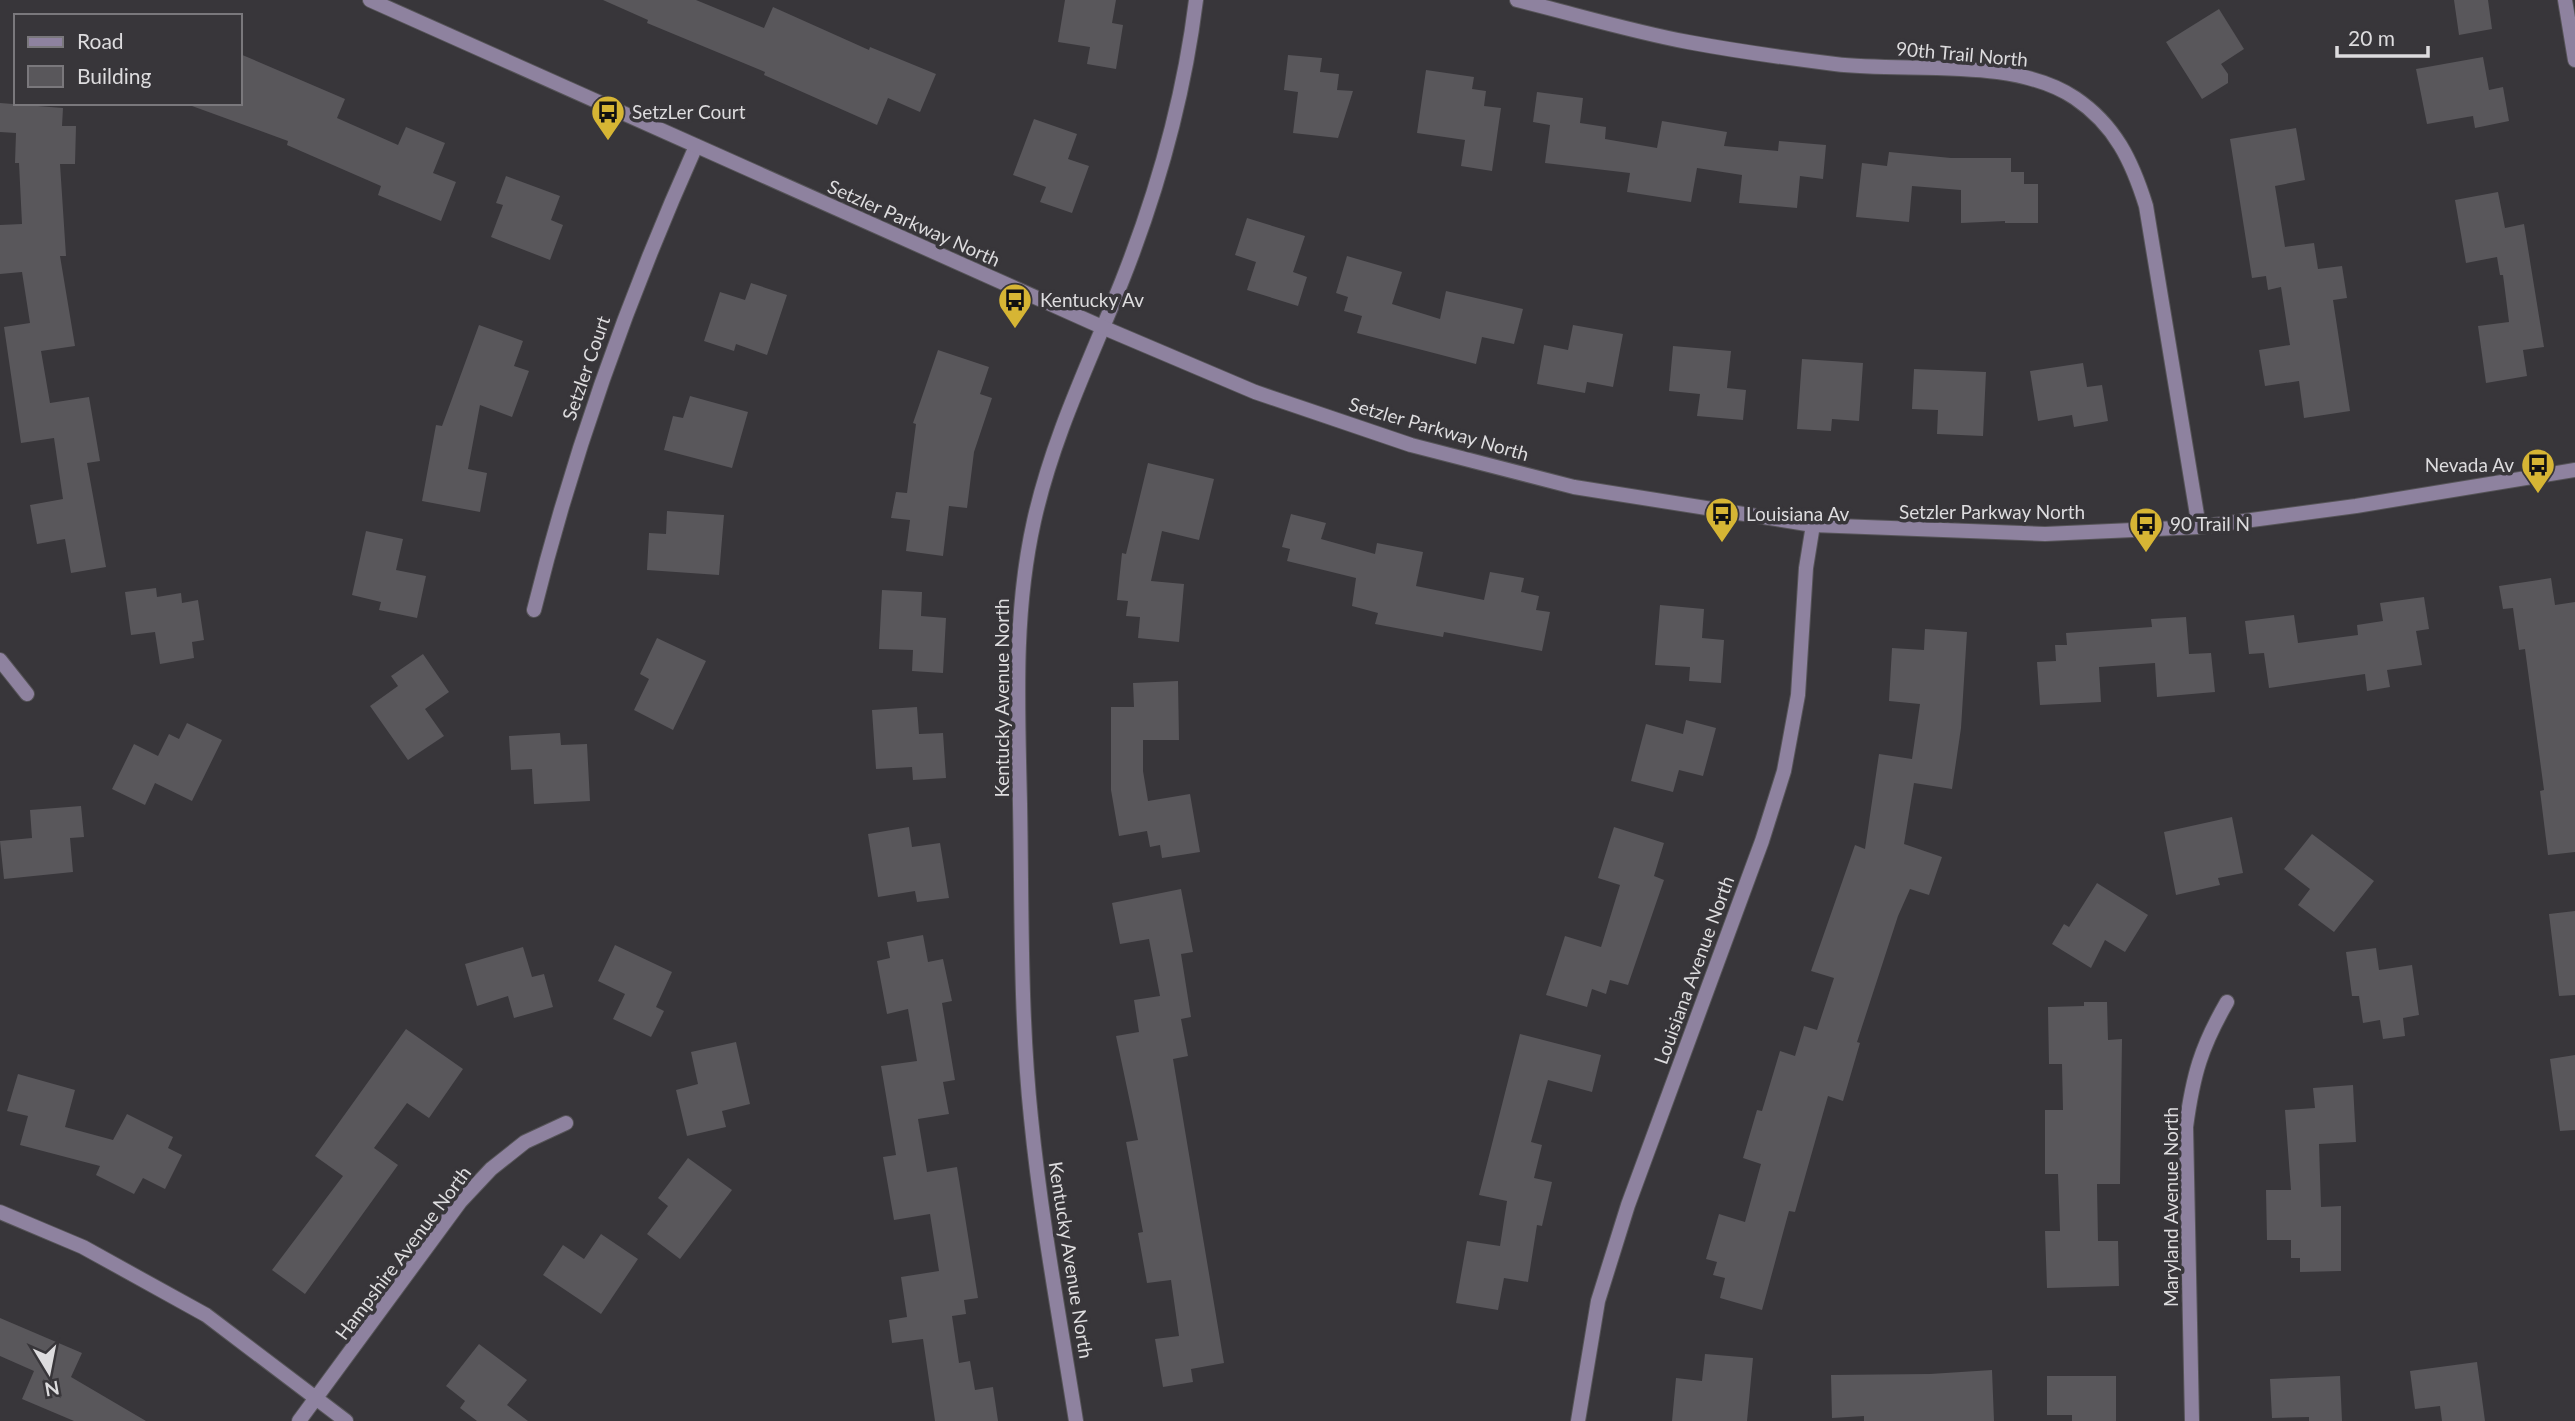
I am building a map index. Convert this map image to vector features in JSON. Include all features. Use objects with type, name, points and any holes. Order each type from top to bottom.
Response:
[{"type":"street","name":"Setzler Parkway North","points":[[370,0],[1102,327],[1255,392],[1411,445],[1574,487],[1813,525],[2045,534],[2199,527],[2356,506],[2575,470]]},
{"type":"street","name":"Kentucky Avenue North","points":[[1076,1421],[1031,1117],[1023,962],[1017,679],[1020,600],[1034,522],[1054,445],[1163,170],[1190,53],[1196,0]]},
{"type":"street","name":"90th Trail North","points":[[1517,0],[1687,42],[1838,64],[1992,72],[2035,79],[2074,97],[2109,126],[2132,163],[2146,206],[2199,527]]},
{"type":"street","points":[[2565,0],[2575,60]]},
{"type":"street","name":"Setzler Court","points":[[534,610],[558,513],[619,326],[696,146]]},
{"type":"street","name":"Louisiana Avenue North","points":[[1577,1421],[1598,1301],[1620,1229],[1762,841],[1784,771],[1798,695],[1806,568],[1813,525]]},
{"type":"street","points":[[0,660],[27,694]]},
{"type":"street","name":"Maryland Avenue North","points":[[2192,1421],[2186,1127],[2192,1083],[2204,1042],[2227,1002]]},
{"type":"street","name":"Hampshire Avenue North","points":[[299,1421],[468,1194],[491,1169],[524,1142],[566,1123]]},
{"type":"street","points":[[0,1212],[83,1247],[206,1315],[346,1421]]},
{"type":"building","points":[[603,0],[696,0],[764,28],[773,7],[869,50],[870,47],[936,74],[920,112],[888,98],[877,125],[764,75],[765,72],[647,23],[648,20]]},
{"type":"building","points":[[1065,0],[1116,0],[1112,23],[1123,25],[1116,69],[1087,64],[1090,47],[1058,42]]},
{"type":"building","points":[[2454,0],[2488,0],[2492,29],[2459,35]]},
{"type":"building","points":[[2219,9],[2244,49],[2221,64],[2228,74],[2228,83],[2202,99],[2166,42]]},
{"type":"building","points":[[242,55],[345,99],[337,118],[398,145],[406,127],[445,143],[433,173],[456,182],[441,221],[378,195],[381,186],[287,145],[288,141],[192,106],[242,105]]},
{"type":"building","points":[[1288,55],[1322,58],[1320,72],[1339,74],[1337,90],[1353,91],[1338,138],[1293,133],[1298,92],[1284,90]]},
{"type":"building","points":[[2483,57],[2489,90],[2503,87],[2509,121],[2475,128],[2473,116],[2427,124],[2416,69]]},
{"type":"building","points":[[1426,70],[1474,77],[1472,89],[1486,91],[1484,106],[1501,108],[1492,171],[1461,166],[1465,140],[1417,133]]},
{"type":"building","points":[[1537,92],[1583,98],[1580,123],[1606,127],[1605,139],[1657,148],[1662,121],[1727,132],[1724,146],[1778,151],[1779,141],[1826,145],[1823,179],[1800,176],[1797,208],[1739,203],[1742,175],[1697,168],[1691,202],[1627,192],[1630,173],[1545,163],[1550,125],[1533,122]]},
{"type":"building","points":[[0,103],[63,108],[62,126],[76,126],[75,164],[60,164],[66,256],[60,256],[75,346],[41,351],[50,403],[89,397],[100,461],[87,463],[106,567],[71,573],[65,539],[37,544],[30,505],[63,499],[54,438],[21,443],[4,327],[30,323],[22,272],[0,274],[0,225],[22,224],[19,163],[15,163],[16,133],[0,132]]},
{"type":"building","points":[[1034,119],[1077,134],[1068,159],[1089,166],[1072,213],[1040,202],[1046,187],[1013,175]]},
{"type":"building","points":[[2296,128],[2305,180],[2275,186],[2285,247],[2314,243],[2318,269],[2342,266],[2347,298],[2333,300],[2350,411],[2304,418],[2299,381],[2265,386],[2259,350],[2290,345],[2281,287],[2268,290],[2266,276],[2252,278],[2230,139]]},
{"type":"building","points":[[1889,152],[1951,158],[2011,158],[2011,172],[2024,172],[2024,184],[2038,184],[2038,223],[1961,223],[1961,190],[1912,186],[1909,222],[1856,217],[1862,163],[1887,166]]},
{"type":"building","points":[[506,176],[560,196],[551,220],[563,225],[550,260],[491,237],[503,205],[496,203]]},
{"type":"building","points":[[2498,192],[2505,228],[2524,224],[2544,347],[2523,350],[2527,376],[2486,383],[2478,326],[2509,322],[2503,275],[2500,275],[2497,257],[2466,263],[2455,200]]},
{"type":"building","points":[[1247,218],[1305,236],[1293,272],[1307,277],[1298,306],[1247,290],[1256,262],[1235,255]]},
{"type":"building","points":[[1347,256],[1402,272],[1392,304],[1440,319],[1446,291],[1523,309],[1514,344],[1482,337],[1476,364],[1357,333],[1362,316],[1344,311],[1348,297],[1336,293]]},
{"type":"building","points":[[751,283],[787,295],[767,355],[736,344],[734,351],[704,341],[720,292],[745,300]]},
{"type":"building","points":[[479,325],[523,341],[514,366],[529,371],[512,417],[480,405],[468,469],[487,473],[480,512],[422,501],[436,425],[442,426]]},
{"type":"building","points":[[1573,325],[1623,334],[1613,387],[1587,382],[1585,393],[1537,384],[1544,345],[1568,350]]},
{"type":"building","points":[[1673,346],[1731,351],[1727,388],[1746,390],[1743,420],[1697,416],[1700,394],[1669,391]]},
{"type":"building","points":[[938,350],[989,367],[980,394],[992,398],[974,452],[967,508],[949,506],[943,556],[906,551],[910,520],[891,518],[896,492],[907,493],[916,424],[913,423]]},
{"type":"building","points":[[1802,359],[1863,363],[1859,421],[1832,419],[1831,431],[1797,429]]},
{"type":"building","points":[[2083,363],[2087,387],[2102,385],[2108,421],[2074,427],[2072,415],[2038,421],[2030,371]]},
{"type":"building","points":[[1914,369],[1986,372],[1983,436],[1937,434],[1938,410],[1912,409]]},
{"type":"building","points":[[690,396],[748,412],[732,468],[664,450],[673,416],[683,418]]},
{"type":"building","points":[[1148,463],[1214,479],[1199,540],[1162,531],[1151,581],[1184,584],[1179,642],[1138,638],[1140,617],[1126,616],[1128,601],[1117,600],[1122,553],[1126,554]]},
{"type":"building","points":[[667,511],[724,515],[719,575],[647,570],[649,533],[666,534]]},
{"type":"building","points":[[1291,514],[1326,523],[1321,539],[1375,554],[1377,543],[1423,552],[1416,586],[1484,600],[1490,572],[1524,578],[1521,592],[1539,596],[1536,610],[1550,612],[1542,651],[1444,632],[1443,637],[1375,624],[1378,613],[1352,606],[1356,578],[1287,561],[1290,549],[1282,547]]},
{"type":"building","points":[[366,531],[403,539],[396,570],[426,576],[417,618],[379,610],[381,602],[352,595]]},
{"type":"building","points":[[2551,578],[2555,605],[2575,602],[2575,852],[2548,855],[2540,791],[2544,790],[2525,649],[2519,650],[2513,608],[2503,609],[2499,586]]},
{"type":"building","points":[[156,588],[157,597],[181,593],[182,603],[198,600],[204,640],[192,642],[194,658],[160,664],[155,632],[131,635],[125,592]]},
{"type":"building","points":[[882,590],[922,592],[921,616],[946,618],[943,673],[912,671],[913,650],[879,649]]},
{"type":"building","points":[[2424,597],[2429,629],[2416,631],[2422,665],[2387,670],[2390,687],[2367,691],[2365,674],[2269,688],[2264,653],[2249,654],[2245,621],[2294,615],[2298,643],[2358,635],[2357,625],[2383,621],[2380,603]]},
{"type":"building","points":[[1660,605],[1704,609],[1702,638],[1724,640],[1721,683],[1689,681],[1690,667],[1655,665]]},
{"type":"building","points":[[2186,617],[2189,654],[2211,653],[2215,692],[2157,697],[2155,663],[2099,667],[2101,702],[2040,705],[2037,662],[2056,661],[2055,645],[2067,645],[2066,633],[2152,627],[2151,619]]},
{"type":"building","points":[[1925,629],[1967,632],[1961,728],[1952,789],[1914,783],[1904,844],[1942,857],[1929,895],[1910,889],[1898,916],[1857,1042],[1860,1043],[1843,1101],[1828,1096],[1795,1212],[1789,1211],[1762,1310],[1720,1298],[1725,1278],[1713,1275],[1717,1262],[1706,1259],[1719,1214],[1745,1222],[1761,1164],[1743,1158],[1757,1110],[1762,1111],[1780,1051],[1795,1056],[1804,1026],[1817,1030],[1834,978],[1811,971],[1855,845],[1865,849],[1879,754],[1912,759],[1920,704],[1889,701],[1892,648],[1924,650]]},
{"type":"building","points":[[657,638],[706,661],[673,730],[634,710],[649,679],[640,674]]},
{"type":"building","points":[[423,654],[449,692],[425,709],[444,736],[408,760],[370,706],[398,686],[391,676]]},
{"type":"building","points":[[1178,681],[1179,740],[1143,740],[1143,771],[1148,801],[1190,794],[1200,852],[1162,858],[1160,845],[1150,847],[1147,831],[1119,836],[1111,790],[1111,707],[1134,707],[1133,683]]},
{"type":"building","points":[[917,707],[919,734],[943,733],[946,778],[913,780],[912,767],[876,769],[872,710]]},
{"type":"building","points":[[1686,720],[1716,728],[1703,776],[1679,770],[1673,792],[1631,781],[1646,724],[1683,734]]},
{"type":"building","points":[[187,723],[222,740],[192,801],[155,783],[145,805],[112,789],[134,744],[158,756],[169,734],[179,739]]},
{"type":"building","points":[[560,733],[561,745],[587,744],[590,801],[534,804],[532,769],[511,770],[509,736]]},
{"type":"building","points":[[81,806],[84,837],[70,838],[73,872],[4,879],[0,841],[32,838],[30,810]]},
{"type":"building","points":[[2232,817],[2243,873],[2218,878],[2220,885],[2176,895],[2164,832]]},
{"type":"building","points":[[909,827],[912,847],[940,843],[949,898],[917,902],[915,891],[878,897],[868,834]]},
{"type":"building","points":[[1614,827],[1664,843],[1654,876],[1664,880],[1628,985],[1610,980],[1606,994],[1592,989],[1587,1007],[1546,995],[1565,936],[1601,947],[1620,885],[1598,878]]},
{"type":"building","points":[[2312,834],[2374,881],[2334,932],[2298,905],[2310,889],[2284,869]]},
{"type":"building","points":[[2097,883],[2148,915],[2125,952],[2105,940],[2091,968],[2052,944],[2064,924],[2069,927]]},
{"type":"building","points":[[1181,889],[1193,952],[1181,954],[1191,1017],[1181,1019],[1188,1056],[1173,1059],[1224,1363],[1191,1369],[1193,1382],[1163,1387],[1155,1339],[1179,1336],[1171,1280],[1147,1283],[1138,1233],[1143,1232],[1126,1142],[1138,1140],[1116,1036],[1139,1032],[1134,1000],[1160,996],[1149,939],[1120,944],[1112,903]]},
{"type":"building","points":[[2575,911],[2575,995],[2559,996],[2549,914]]},
{"type":"building","points":[[923,935],[928,962],[943,959],[952,1001],[942,1003],[955,1080],[943,1082],[949,1114],[918,1119],[927,1172],[957,1167],[978,1298],[964,1300],[966,1314],[952,1316],[959,1363],[970,1361],[975,1390],[993,1387],[998,1421],[935,1421],[923,1339],[892,1343],[889,1320],[907,1317],[901,1277],[939,1271],[930,1214],[894,1220],[883,1157],[896,1155],[881,1066],[917,1061],[908,1009],[887,1014],[877,961],[890,958],[887,942]]},
{"type":"building","points":[[615,945],[672,972],[656,1007],[664,1011],[651,1037],[613,1019],[625,994],[598,981]]},
{"type":"building","points":[[523,947],[532,977],[544,974],[553,1007],[514,1018],[508,996],[477,1006],[465,964]]},
{"type":"building","points":[[2376,948],[2379,970],[2412,965],[2419,1015],[2403,1018],[2405,1036],[2383,1039],[2380,1020],[2363,1023],[2359,996],[2352,996],[2346,952]]},
{"type":"building","points":[[2084,1002],[2107,1002],[2108,1040],[2122,1039],[2120,1184],[2097,1184],[2098,1241],[2118,1241],[2119,1286],[2047,1288],[2045,1231],[2060,1231],[2058,1174],[2045,1174],[2045,1110],[2063,1110],[2062,1064],[2049,1064],[2048,1007],[2084,1006]]},
{"type":"building","points":[[406,1029],[463,1069],[429,1118],[407,1103],[374,1148],[398,1165],[305,1294],[272,1270],[343,1176],[315,1156]]},
{"type":"building","points":[[1520,1034],[1601,1055],[1592,1092],[1548,1080],[1531,1142],[1542,1145],[1534,1178],[1552,1182],[1542,1226],[1537,1225],[1528,1282],[1504,1278],[1498,1310],[1456,1303],[1467,1241],[1500,1246],[1507,1201],[1479,1195]]},
{"type":"building","points":[[736,1042],[750,1104],[722,1111],[726,1127],[687,1136],[676,1090],[698,1084],[691,1052]]},
{"type":"building","points":[[2575,1055],[2575,1130],[2560,1131],[2550,1059]]},
{"type":"building","points":[[18,1074],[75,1090],[65,1127],[113,1140],[127,1114],[173,1137],[168,1148],[182,1155],[165,1189],[143,1178],[134,1194],[96,1175],[100,1166],[20,1145],[28,1116],[7,1111]]},
{"type":"building","points":[[2353,1085],[2356,1142],[2319,1144],[2321,1207],[2341,1206],[2341,1271],[2300,1272],[2300,1258],[2291,1258],[2291,1240],[2267,1240],[2266,1190],[2291,1190],[2285,1110],[2315,1108],[2313,1088]]},
{"type":"building","points":[[688,1158],[732,1190],[680,1259],[647,1234],[668,1206],[658,1198]]},
{"type":"building","points":[[601,1234],[638,1259],[601,1314],[543,1275],[563,1245],[584,1259]]},
{"type":"building","points":[[0,1318],[82,1353],[71,1377],[146,1421],[74,1421],[22,1399],[34,1371],[0,1356]]},
{"type":"building","points":[[479,1344],[527,1380],[507,1405],[528,1421],[477,1421],[460,1408],[465,1401],[446,1386]]},
{"type":"building","points":[[1705,1354],[1753,1358],[1747,1421],[1672,1421],[1676,1378],[1702,1381]]},
{"type":"building","points":[[2477,1362],[2485,1421],[2442,1421],[2440,1406],[2415,1409],[2410,1371]]},
{"type":"building","points":[[1992,1370],[1994,1421],[1864,1421],[1864,1416],[1832,1418],[1831,1375]]},
{"type":"building","points":[[2047,1376],[2116,1376],[2116,1421],[2072,1421],[2072,1415],[2047,1415]]},
{"type":"building","points":[[2340,1376],[2342,1421],[2309,1421],[2309,1417],[2272,1418],[2270,1379]]},
{"type":"place","name":"SetzLer Court","points":[[608,142]]},
{"type":"place","name":"Kentucky Av","points":[[1015,330]]},
{"type":"place","name":"Nevada Av","points":[[2538,495]]},
{"type":"place","name":"Louisiana Av","points":[[1722,544]]},
{"type":"place","name":"90 Trail N","points":[[2146,554]]}]
